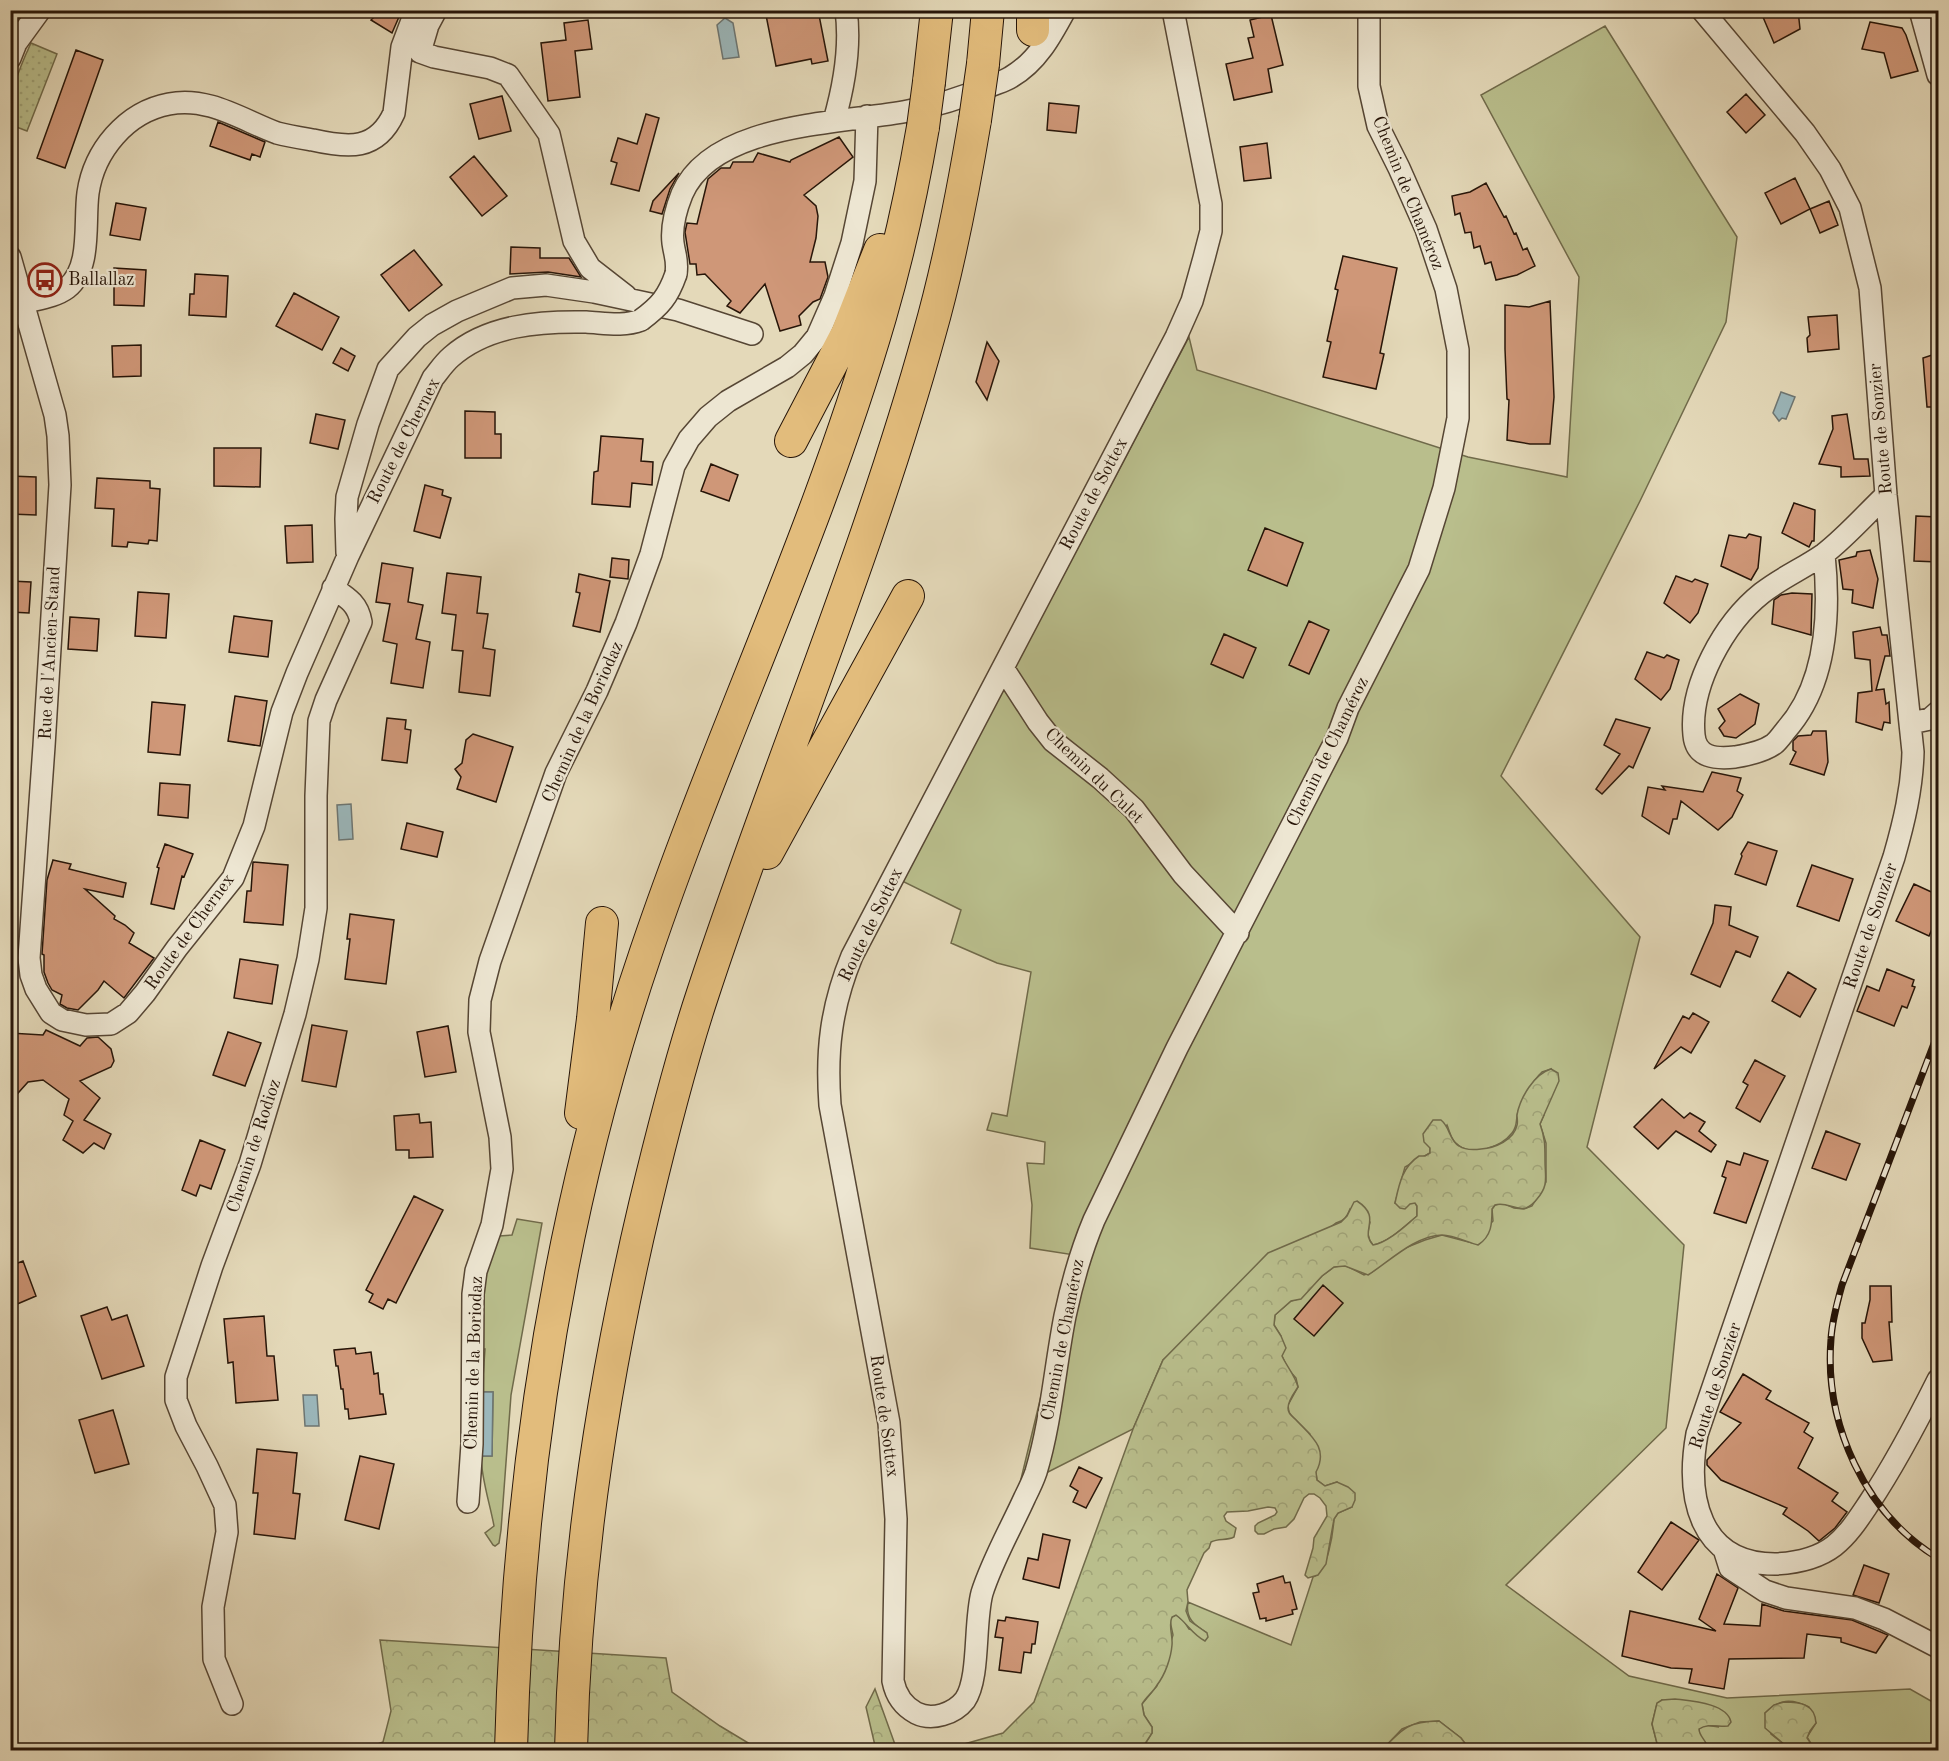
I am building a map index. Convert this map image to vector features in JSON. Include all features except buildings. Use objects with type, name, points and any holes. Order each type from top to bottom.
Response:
[{"type":"highway","points":[[791,441],[847,334],[916,129],[929,82],[936,10]]},
{"type":"highway","points":[[572,1750],[575,1674],[585,1551],[598,1450],[628,1281],[666,1118],[721,938],[860,553],[898,440],[930,333],[963,189],[983,64],[988,10]]},
{"type":"highway","points":[[511,1750],[518,1591],[530,1466],[561,1271],[587,1151],[619,1035],[678,861],[812,518],[877,327],[894,264],[916,129]]},
{"type":"highway","points":[[721,938],[908,596]]},
{"type":"highway","points":[[561,1271],[593,1019],[602,923]]},
{"type":"street","points":[[10,58],[16,44],[40,10]]},
{"type":"street","points":[[23,303],[59,293],[77,277],[84,261],[88,192],[92,178],[106,148],[132,119],[151,109],[170,103],[206,104],[278,133],[340,146],[357,145],[382,133],[394,113],[402,47],[416,10]]},
{"type":"street","points":[[436,10],[428,25],[420,52],[490,68],[508,75],[549,134],[574,241],[590,268],[629,298]]},
{"type":"street","points":[[834,121],[840,102],[849,33],[846,10]]},
{"type":"street","name":"Route de Chernex","points":[[86,1025],[111,1024],[128,1013],[233,878],[254,826],[282,712],[333,588],[433,378],[450,358],[473,342],[505,329],[552,322],[621,325],[641,320],[659,306],[666,297],[676,274],[678,260],[673,228],[675,213],[693,176],[705,163],[719,153],[756,138],[797,127],[834,121],[867,116],[916,129],[960,98],[1012,77],[1034,59],[1050,38],[1065,10]]},
{"type":"street","name":"Route de Sottex","points":[[1036,1473],[983,1590],[977,1618],[970,1690],[959,1706],[951,1712],[927,1716],[914,1712],[900,1700],[894,1689],[893,1681],[896,1519],[889,1423],[830,1105],[829,1042],[833,1013],[841,982],[852,956],[1176,337],[1192,301],[1211,231],[1210,204],[1173,10]]},
{"type":"street","name":"Chemin de Chaméroz","points":[[1036,1473],[1065,1314],[1082,1248],[1177,1048],[1337,738],[1348,708],[1419,569],[1444,488],[1458,418],[1458,350],[1446,289],[1426,229],[1378,126],[1369,86],[1369,10]]},
{"type":"street","name":"Route de Sonzier","points":[[1702,10],[1805,133],[1830,169],[1850,208],[1870,288],[1886,495],[1911,723],[1912,777],[1904,821],[1894,857],[1697,1434],[1693,1458],[1697,1509],[1708,1532],[1724,1549],[1743,1559],[1768,1564],[1790,1563],[1816,1557],[1836,1544],[1856,1522],[1886,1478],[1938,1380]]},
{"type":"street","points":[[1920,10],[1938,75]]},
{"type":"street","name":"Chemin de la Boriodaz","points":[[468,1502],[472,1444],[473,1294],[476,1271],[492,1225],[502,1169],[500,1137],[479,1032],[480,1000],[489,961],[556,773],[597,691],[626,623],[651,554],[674,466],[689,438],[708,417],[728,401],[787,367],[803,354],[817,337],[835,296],[854,233],[865,181],[867,116]]},
{"type":"street","name":"Rue de l'Ancien-Stand","points":[[10,258],[51,397],[58,436],[60,485],[29,958],[36,989],[51,1012],[62,1020],[86,1025]]},
{"type":"street","points":[[348,556],[347,497],[368,424],[388,369],[417,337],[458,310],[512,288],[546,285],[629,298],[678,310],[752,334]]},
{"type":"street","points":[[1824,554],[1827,586],[1823,643],[1814,685],[1796,719],[1774,744],[1756,751],[1725,758],[1713,758],[1704,754],[1697,748],[1694,740],[1694,713],[1707,666],[1732,624],[1763,592],[1824,554],[1886,495]]},
{"type":"street","name":"Chemin de Rodioz","points":[[232,1704],[214,1659],[213,1607],[227,1532],[225,1505],[186,1426],[176,1400],[175,1389],[179,1366],[189,1335],[250,1164],[296,1014],[308,959],[316,908],[319,721],[361,622],[359,612],[352,602],[333,588]]},
{"type":"street","name":"Chemin du Culet","points":[[1003,668],[1053,741],[1100,778],[1134,809],[1183,874],[1238,933]]},
{"type":"street","points":[[1911,723],[1929,719],[1938,712]]},
{"type":"street","points":[[1724,1549],[1730,1568],[1765,1591],[1786,1598],[1855,1608],[1884,1619],[1938,1647]]},
{"type":"green space","points":[[1605,26],[1737,237],[1726,322],[1640,501],[1501,776],[1640,937],[1587,1147],[1684,1245],[1666,1428],[1506,1585],[1629,1676],[1727,1698],[1910,1689],[1938,1705],[1938,1750],[1821,1750],[1813,1747],[1807,1737],[1816,1723],[1809,1707],[1786,1701],[1775,1705],[1765,1713],[1771,1734],[1785,1745],[1785,1750],[1708,1750],[1699,1734],[1699,1729],[1705,1725],[1719,1727],[1662,1700],[1657,1704],[1652,1724],[1658,1747],[1656,1750],[1470,1750],[1461,1738],[1439,1721],[1420,1722],[1402,1729],[1382,1750],[1141,1750],[1152,1733],[1152,1727],[1144,1715],[1142,1704],[1157,1686],[1173,1635],[1170,1621],[1172,1617],[1176,1615],[1189,1629],[1207,1633],[1189,1617],[1188,1602],[1291,1645],[1313,1577],[1318,1574],[1326,1560],[1334,1519],[1338,1513],[1352,1507],[1337,1482],[1325,1486],[1317,1480],[1310,1434],[1289,1413],[1288,1405],[1298,1387],[1296,1378],[1288,1369],[1282,1356],[1281,1336],[1274,1325],[1275,1315],[1291,1301],[1301,1298],[1334,1267],[1345,1265],[1364,1275],[1372,1272],[1400,1250],[1442,1235],[1472,1243],[1493,1221],[1492,1209],[1495,1205],[1503,1203],[1524,1209],[1532,1206],[1546,1182],[1546,1143],[1540,1124],[1544,1115],[1551,1069],[1542,1072],[1535,1080],[1520,1106],[1515,1129],[1507,1138],[1487,1149],[1464,1149],[1454,1141],[1447,1125],[1430,1148],[1430,1153],[1405,1167],[1395,1203],[1415,1203],[1417,1216],[1396,1233],[1385,1241],[1373,1245],[1368,1237],[1370,1222],[1350,1209],[1343,1220],[1336,1223],[1163,1360],[1133,1429],[1048,1472],[1021,1479],[1075,1255],[1030,1248],[1032,1205],[1027,1163],[1044,1164],[1045,1142],[987,1130],[992,1113],[1007,1116],[1031,972],[997,963],[951,943],[961,910],[902,881],[1189,337],[1197,370],[1468,457],[1567,477],[1579,277],[1481,95]]},
{"type":"green space","points":[[31,43],[57,54],[27,131],[11,125],[11,113],[15,82]]},
{"type":"green space","points":[[1551,1069],[1558,1073],[1559,1081],[1540,1124],[1544,1142],[1546,1181],[1541,1194],[1532,1204],[1522,1209],[1503,1204],[1495,1205],[1492,1209],[1489,1233],[1478,1245],[1446,1235],[1432,1236],[1402,1250],[1368,1275],[1345,1266],[1334,1267],[1322,1276],[1301,1299],[1291,1301],[1275,1315],[1274,1325],[1286,1348],[1282,1356],[1298,1387],[1290,1400],[1288,1410],[1290,1415],[1312,1437],[1319,1449],[1317,1480],[1325,1486],[1337,1482],[1355,1493],[1352,1507],[1338,1513],[1334,1519],[1326,1564],[1318,1575],[1308,1578],[1305,1575],[1314,1538],[1327,1516],[1326,1506],[1320,1498],[1309,1494],[1304,1498],[1294,1519],[1286,1527],[1264,1534],[1258,1534],[1255,1526],[1275,1515],[1277,1512],[1275,1508],[1227,1512],[1224,1516],[1226,1521],[1236,1528],[1234,1537],[1211,1542],[1187,1590],[1186,1611],[1190,1621],[1207,1633],[1208,1637],[1205,1641],[1176,1615],[1172,1617],[1170,1623],[1172,1645],[1167,1666],[1160,1681],[1142,1704],[1144,1715],[1152,1727],[1152,1733],[1141,1750],[943,1750],[1003,1733],[1034,1702],[1133,1429],[1163,1360],[1268,1253],[1341,1222],[1354,1202],[1357,1201],[1365,1207],[1368,1213],[1370,1218],[1368,1234],[1373,1245],[1397,1233],[1417,1216],[1415,1203],[1405,1209],[1395,1203],[1402,1177],[1409,1165],[1419,1156],[1430,1153],[1430,1148],[1424,1142],[1423,1134],[1433,1120],[1441,1120],[1453,1140],[1461,1147],[1475,1150],[1498,1145],[1508,1139],[1515,1130],[1519,1108],[1529,1088],[1539,1076]]},
{"type":"green space","points":[[517,1219],[542,1223],[511,1395],[501,1530],[499,1543],[495,1546],[485,1533],[494,1526],[481,1464],[481,1456],[492,1456],[493,1392],[482,1392],[485,1349],[479,1349],[481,1306],[485,1274],[493,1247],[499,1236],[512,1235]]},
{"type":"green space","points":[[380,1640],[666,1658],[672,1692],[720,1726],[760,1750],[362,1750],[383,1742],[391,1711]]},
{"type":"green space","points":[[875,1689],[897,1750],[876,1750],[866,1707]]},
{"type":"green space","points":[[1675,1699],[1708,1704],[1728,1716],[1731,1722],[1728,1726],[1709,1726],[1699,1729],[1708,1750],[1656,1750],[1658,1747],[1652,1724],[1657,1703],[1662,1700]]},
{"type":"green space","points":[[1784,1702],[1806,1705],[1810,1708],[1816,1723],[1807,1738],[1813,1747],[1821,1750],[1785,1750],[1785,1745],[1765,1728],[1765,1713],[1774,1705]]},
{"type":"green space","points":[[1439,1721],[1461,1738],[1470,1750],[1382,1750],[1406,1728],[1420,1723]]},
{"type":"water","points":[[725,18],[733,23],[739,57],[723,59],[717,25]]},
{"type":"water","points":[[1781,392],[1795,397],[1786,419],[1782,418],[1779,421],[1773,413]]},
{"type":"water","points":[[351,804],[353,839],[339,840],[337,805]]},
{"type":"water","points":[[482,1392],[493,1392],[492,1456],[481,1456]]},
{"type":"water","points":[[303,1395],[317,1395],[319,1426],[305,1426]]},
{"type":"railway","points":[[1938,1033],[1842,1285],[1831,1339],[1834,1403],[1855,1464],[1870,1492],[1889,1517],[1912,1539],[1938,1558]]},
{"type":"place","name":"Ballallaz","points":[[45,280]]}]
